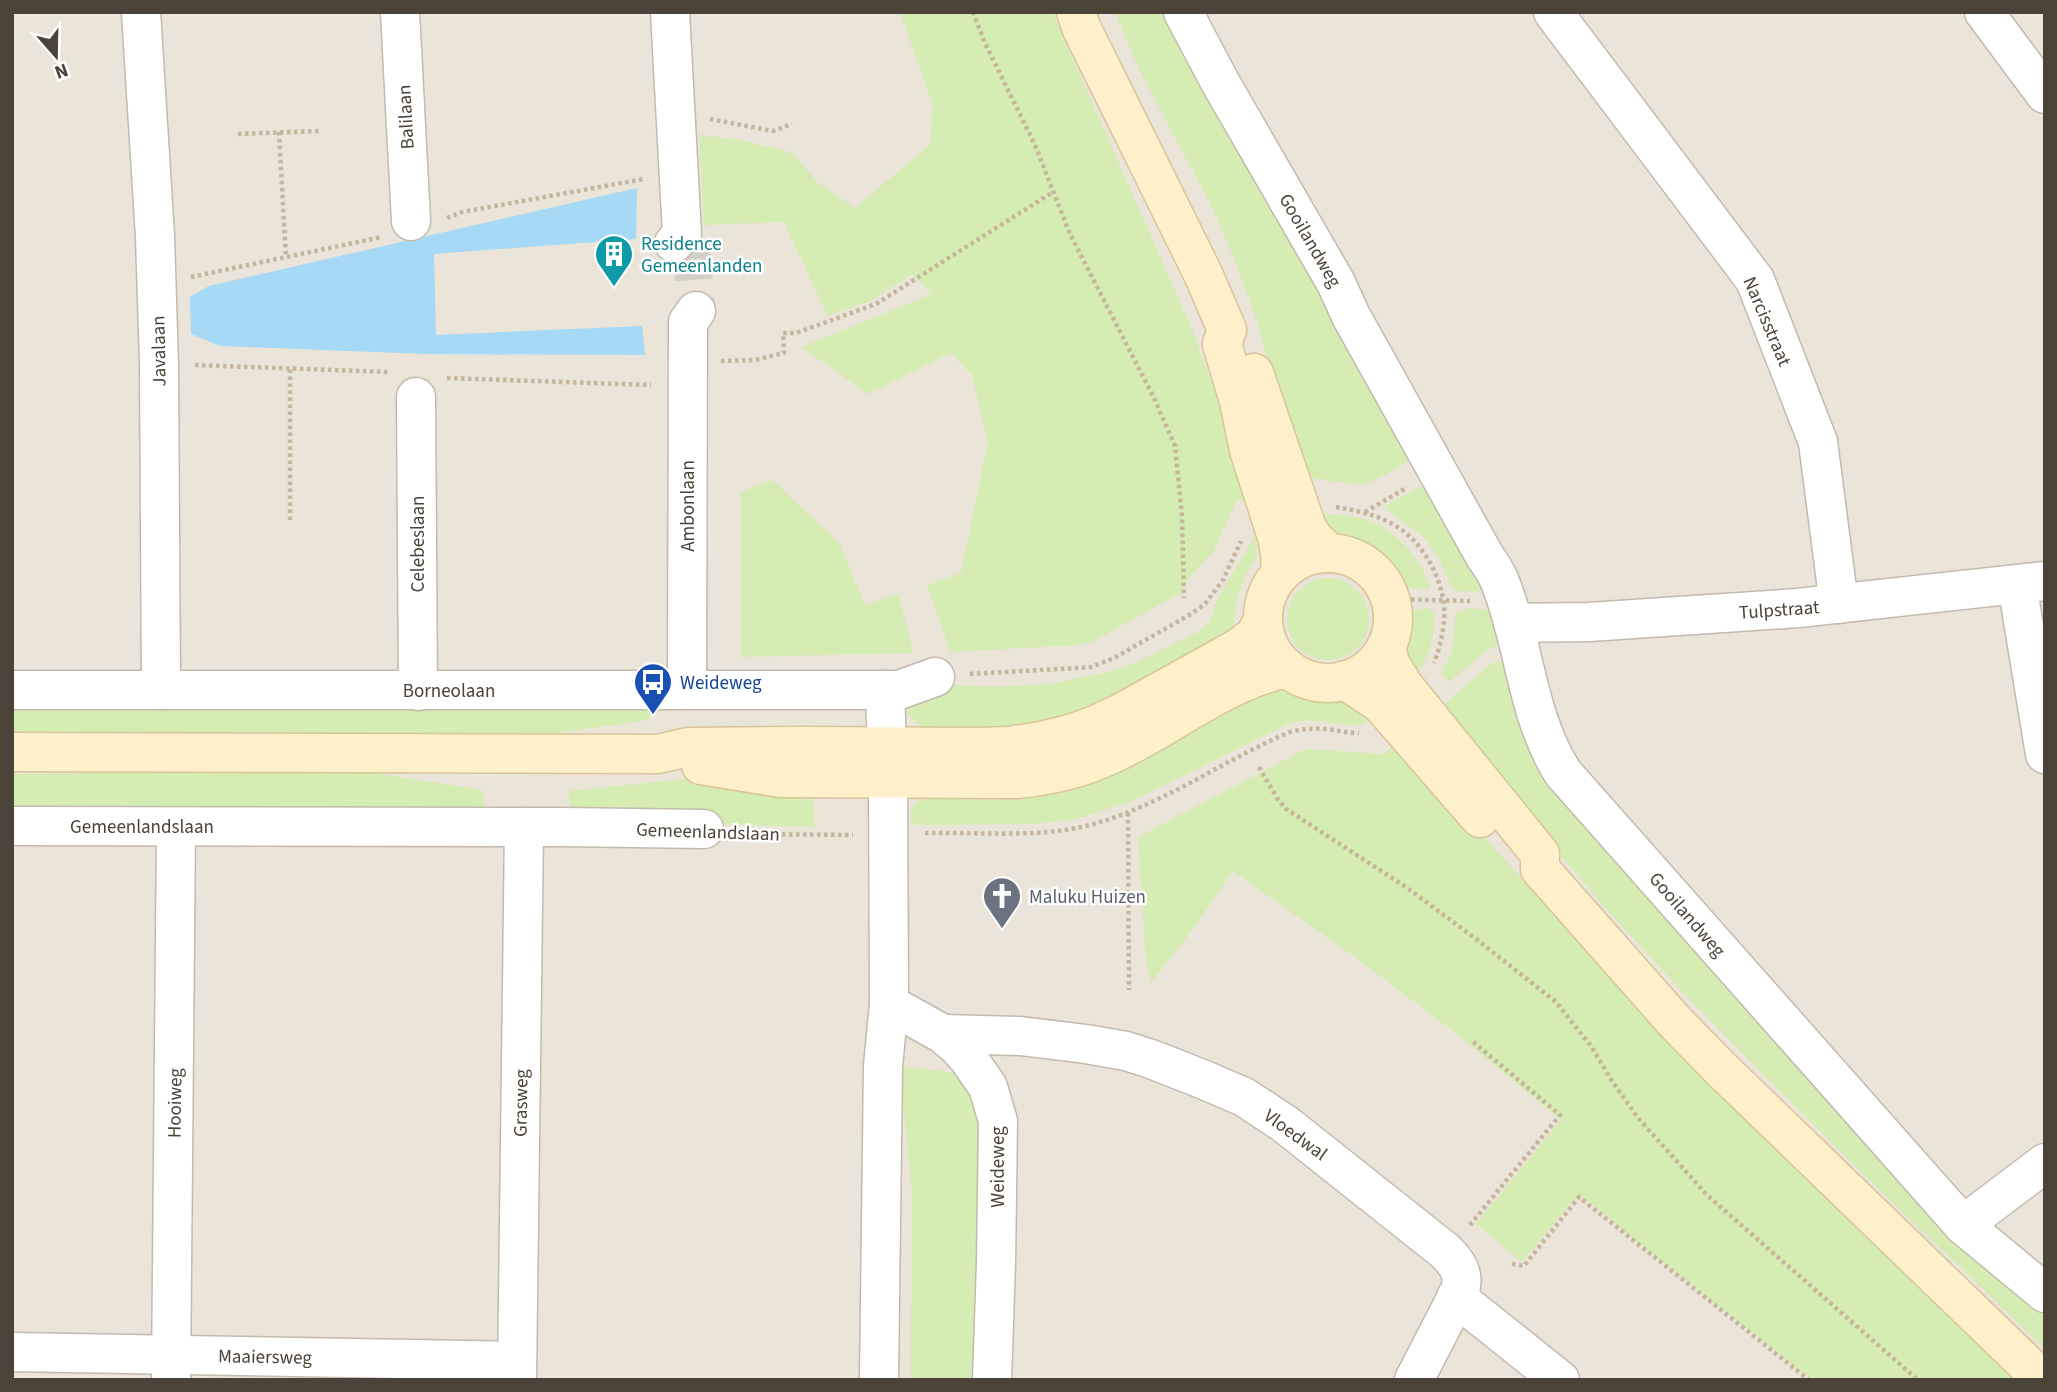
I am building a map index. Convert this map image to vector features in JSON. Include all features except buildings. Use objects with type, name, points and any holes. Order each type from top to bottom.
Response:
[{"type":"main road","points":[[1076,12],[1204,276],[1227,330],[1222,344],[1239,401],[1248,450],[1277,537],[1281,573]]},
{"type":"main road","points":[[1227,330],[1241,336],[1307,528],[1329,553]]},
{"type":"main road","points":[[1329,553],[1356,559],[1368,566],[1385,586],[1391,599],[1393,623],[1386,647],[1370,668],[1345,680],[1333,682],[1309,680],[1287,668],[1270,648],[1263,621],[1265,600],[1274,580],[1303,557],[1329,553]]},
{"type":"main road","points":[[12,752],[659,754],[692,764],[780,778],[1009,746],[1070,734],[1121,713],[1240,647],[1255,635],[1263,621]]},
{"type":"main road","points":[[1386,647],[1391,663],[1404,685],[1540,853],[1540,869],[1676,1023],[2043,1380]]},
{"type":"main road","points":[[887,762],[1017,779],[1064,772],[1111,755],[1256,677],[1287,668]]},
{"type":"main road","points":[[1345,680],[1380,703],[1524,868],[1540,869]]},
{"type":"street","name":"Javalaan","points":[[142,12],[155,236],[159,364],[162,690]]},
{"type":"street","name":"Balilaan","points":[[400,12],[411,221]]},
{"type":"street","points":[[670,12],[683,239]]},
{"type":"street","name":"Gooilandweg","points":[[1183,12],[1496,574],[1513,623],[1545,742],[1563,774],[1963,1225],[2045,1293]]},
{"type":"street","name":"Narcisstraat","points":[[1553,12],[1755,281],[1818,442],[1839,604]]},
{"type":"street","points":[[1984,12],[2045,94]]},
{"type":"street","name":"Ambonlaan","points":[[687,314],[687,690]]},
{"type":"street","name":"Celebeslaan","points":[[417,382],[418,691]]},
{"type":"street","points":[[2031,582],[2045,754]]},
{"type":"street","name":"Tulpstraat","points":[[1513,623],[1589,622],[1839,604],[2031,582]]},
{"type":"street","name":"Borneolaan","points":[[12,690],[899,690],[934,677]]},
{"type":"street","points":[[879,1380],[883,1066],[889,1004],[885,690]]},
{"type":"street","name":"Gemeenlandslaan","points":[[12,826],[704,829]]},
{"type":"street","name":"Hooiweg","points":[[171,1367],[176,827]]},
{"type":"street","name":"Grasweg","points":[[517,1370],[524,827]]},
{"type":"street","name":"Weideweg","points":[[889,1004],[943,1034],[957,1046],[988,1087],[998,1121],[992,1380]]},
{"type":"street","name":"Vloedwal","points":[[943,1034],[1020,1036],[1126,1051],[1167,1064],[1244,1097],[1319,1149],[1445,1251],[1462,1276],[1460,1291],[1456,1297]]},
{"type":"street","points":[[1963,1225],[2045,1163]]},
{"type":"street","points":[[1414,1380],[1456,1297],[1560,1380]]},
{"type":"street","name":"Maaiersweg","points":[[12,1352],[171,1367],[517,1370]]},
{"type":"path","points":[[973,12],[985,43],[1025,124],[1070,234],[1154,398],[1175,446],[1182,517],[1184,598]]},
{"type":"path","points":[[709,119],[773,131],[792,124]]},
{"type":"path","points":[[238,134],[319,131]]},
{"type":"path","points":[[279,132],[286,258]]},
{"type":"path","points":[[709,361],[755,360],[783,353],[783,333],[796,333],[876,304],[1053,191]]},
{"type":"path","points":[[159,364],[290,368],[417,382],[652,385]]},
{"type":"path","points":[[290,368],[290,520]]},
{"type":"path","points":[[1430,670],[1442,637],[1443,600],[1430,564],[1410,536],[1391,523],[1364,512],[1436,469]]},
{"type":"path","points":[[934,677],[1066,670],[1102,663],[1205,604],[1223,580],[1246,532]]},
{"type":"path","points":[[1391,599],[1443,600]]},
{"type":"path","name":"Gemeenlandslaan","points":[[704,829],[711,834],[888,835],[1050,831],[1084,826],[1128,813],[1290,732],[1314,729],[1351,733],[1365,730]]},
{"type":"path","points":[[1259,767],[1286,809],[1406,887],[1556,1002],[1591,1046],[1638,1118],[1707,1195],[1918,1380]]},
{"type":"path","points":[[1128,813],[1129,990]]},
{"type":"path","points":[[1468,1229],[1560,1115],[1471,1040]]},
{"type":"path","points":[[1513,1264],[1524,1265],[1578,1197],[1808,1380]]},
{"type":"shaded area","points":[[12,12],[2045,12],[2045,1380],[12,1380]]},
{"type":"green space","points":[[900,12],[1052,12],[1191,327],[1254,496],[1236,502],[1213,552],[1193,573],[1179,594],[1092,642],[951,652],[927,585],[961,573],[988,442],[972,375],[951,353],[868,394],[802,347],[932,294],[912,274],[871,301],[828,316],[784,222],[704,225],[699,135],[741,140],[791,152],[818,183],[855,208],[930,145],[933,105]]},
{"type":"green space","points":[[1115,12],[1165,12],[1417,456],[1363,485],[1302,477],[1254,312],[1235,261],[1212,207],[1140,71]]},
{"type":"green space","points":[[772,480],[839,543],[865,605],[898,594],[912,653],[741,657],[741,492]]},
{"type":"green space","points":[[1429,486],[1484,583],[1480,592],[1454,591],[1438,557],[1423,536],[1383,507],[1417,488]]},
{"type":"green space","points":[[1322,513],[1369,521],[1393,534],[1412,553],[1431,589],[1404,588],[1397,574],[1374,551],[1330,537]]},
{"type":"green space","points":[[1255,536],[1257,557],[1244,578],[1236,603],[1229,643],[1074,720],[977,734],[933,730],[918,724],[906,712],[913,700],[941,684],[992,687],[1049,684],[1108,672],[1137,662],[1198,632],[1210,621],[1218,598]]},
{"type":"green space","points":[[1328,578],[1344,581],[1357,590],[1366,603],[1369,619],[1366,635],[1357,648],[1344,657],[1328,660],[1312,657],[1299,648],[1290,635],[1287,619],[1290,603],[1299,590],[1312,581]]},
{"type":"green space","points":[[1428,608],[1434,613],[1432,640],[1427,656],[1413,679],[1404,650],[1408,611]]},
{"type":"green space","points":[[1470,608],[1494,611],[1502,643],[1486,651],[1449,682],[1441,674],[1452,652],[1456,613]]},
{"type":"green space","points":[[1508,659],[1524,727],[2045,1310],[2045,1349],[1817,1128],[1684,993],[1589,889],[1437,710],[1492,663]]},
{"type":"green space","points":[[1281,685],[1342,700],[1370,713],[1364,724],[1348,725],[1307,720],[1288,724],[1132,801],[1077,819],[1034,824],[919,825],[910,817],[913,807],[925,795]]},
{"type":"green space","points":[[649,701],[650,720],[528,737],[12,736],[12,702]]},
{"type":"green space","points":[[1398,742],[1615,982],[2019,1380],[1812,1380],[1633,1239],[1593,1204],[1581,1198],[1573,1200],[1522,1262],[1476,1224],[1561,1120],[1448,1027],[1233,871],[1184,941],[1151,982],[1146,960],[1138,837],[1306,749],[1383,754]]},
{"type":"green space","points":[[354,770],[483,790],[484,808],[12,810],[12,774]]},
{"type":"green space","points":[[684,779],[813,788],[814,827],[711,824],[709,811],[570,813],[569,791]]},
{"type":"green space","points":[[899,1066],[956,1073],[968,1091],[984,1131],[983,1380],[911,1380],[912,1192]]},
{"type":"water","points":[[637,188],[636,239],[434,254],[436,335],[642,326],[645,355],[426,354],[220,346],[191,334],[190,297],[209,286]]},
{"type":"tunnel","points":[[691,242],[696,311]]},
{"type":"place","name":"Residence Gemeenlanden","points":[[614,288]]},
{"type":"place","name":"Weideweg","points":[[653,716]]},
{"type":"place","name":"Maluku Huizen","points":[[1002,930]]}]
